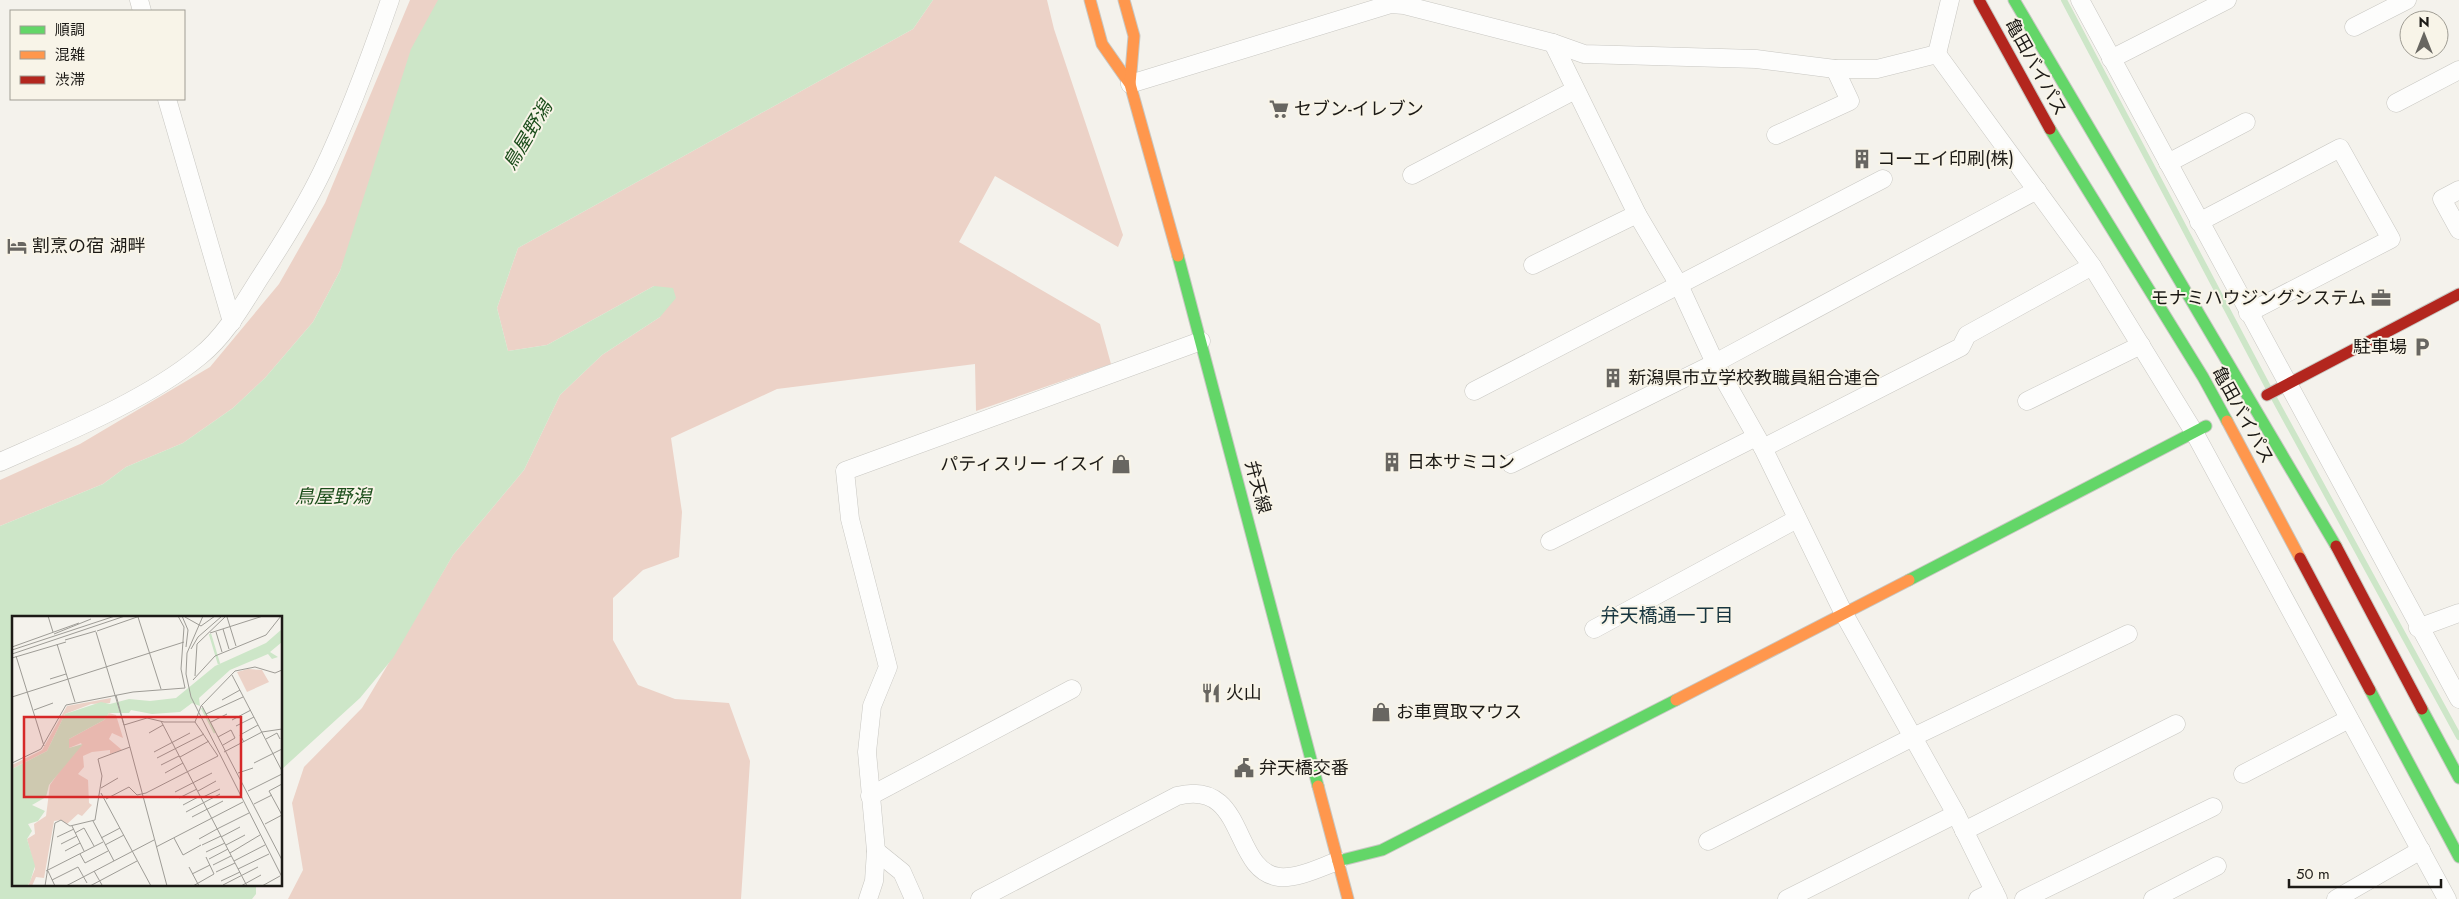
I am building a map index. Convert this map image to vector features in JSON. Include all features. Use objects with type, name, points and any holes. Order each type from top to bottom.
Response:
[{"type":"main road","points":[[1090,0],[1102,44],[1130,84]]},
{"type":"main road","points":[[1124,0],[1134,36],[1130,84]]},
{"type":"main road","name":"亀田バイパス","points":[[1979,0],[2037,109],[2203,377],[2459,857]]},
{"type":"main road","name":"亀田バイパス","points":[[2014,0],[2323,521],[2459,778]]},
{"type":"main road","name":"弁天線","points":[[1130,84],[1201,341],[1348,899]]},
{"type":"main road","points":[[2267,395],[2459,294]]},
{"type":"main road","points":[[1338,861],[1382,850],[1844,614],[2200,429]]},
{"type":"street","points":[[0,462],[69,431],[167,379],[200,356],[232,322],[288,235],[322,172],[372,54],[390,0]]},
{"type":"street","points":[[1950,0],[1937,54],[2092,266],[2141,345],[2200,429],[2349,719],[2447,899]]},
{"type":"street","points":[[2080,0],[2248,313],[2284,387],[2459,699]]},
{"type":"street","points":[[2111,59],[2226,0]]},
{"type":"street","points":[[2354,27],[2407,0]]},
{"type":"street","points":[[1130,84],[1391,4],[1404,5],[1553,43],[1584,54],[1756,59],[1835,69],[1877,69],[1937,54]]},
{"type":"street","points":[[1553,43],[1637,214],[1679,285],[1715,363],[1759,443],[1844,614],[1956,814],[1996,895],[1978,899]]},
{"type":"street","points":[[1776,135],[1850,101],[1835,69]]},
{"type":"street","points":[[2396,103],[2459,70]]},
{"type":"street","points":[[1412,175],[1575,90]]},
{"type":"street","points":[[167,100],[232,322]]},
{"type":"street","points":[[2168,163],[2246,122]]},
{"type":"street","points":[[2200,222],[2340,148],[2391,238],[2248,313]]},
{"type":"street","points":[[1474,392],[1883,179]]},
{"type":"street","points":[[1511,464],[1715,363],[2037,190]]},
{"type":"street","points":[[2459,190],[2442,199],[2459,230]]},
{"type":"street","points":[[1542,266],[1637,214]]},
{"type":"street","points":[[1550,541],[1961,348],[1967,335],[2092,266]]},
{"type":"street","points":[[868,899],[874,881],[876,851],[867,752],[872,706],[888,667],[850,519],[845,471],[1201,341]]},
{"type":"street","points":[[2026,401],[2141,345]]},
{"type":"street","points":[[1594,629],[1797,519]]},
{"type":"street","points":[[2418,628],[2459,613]]},
{"type":"street","points":[[1708,841],[1913,738],[2128,634]]},
{"type":"street","points":[[870,796],[1072,690]]},
{"type":"street","points":[[2243,774],[2349,719]]},
{"type":"street","points":[[1964,831],[2176,724]]},
{"type":"street","points":[[980,899],[1177,796],[1190,793],[1203,794],[1215,799],[1224,808],[1258,866],[1266,873],[1277,877],[1289,877],[1338,861]]},
{"type":"street","points":[[2024,899],[2213,807]]},
{"type":"street","points":[[1787,899],[1956,814]]},
{"type":"street","points":[[2336,899],[2421,850]]},
{"type":"street","points":[[876,851],[902,872],[914,899]]},
{"type":"street","points":[[2154,899],[2217,866]]},
{"type":"shaded area","points":[[410,0],[444,0],[340,271],[313,322],[265,378],[233,408],[183,443],[126,467],[103,484],[0,526],[0,480],[80,444],[210,367],[279,284],[325,203]]},
{"type":"shaded area","points":[[933,0],[1047,0],[1054,29],[1123,235],[1118,247],[995,176],[959,242],[1100,324],[1111,364],[976,411],[975,364],[777,389],[671,438],[682,512],[679,557],[643,570],[613,598],[613,640],[638,685],[675,699],[729,703],[750,761],[741,899],[288,899],[303,870],[292,803],[304,767],[362,708],[453,555],[524,470],[560,395],[602,355],[660,317],[654,286],[547,345],[508,351],[497,308],[518,248],[913,29]]},
{"type":"water","name":"鳥屋野潟","points":[[438,0],[933,0],[913,29],[518,248],[497,308],[508,351],[547,345],[654,286],[673,288],[676,298],[660,317],[602,355],[560,395],[524,470],[453,555],[393,658],[360,698],[282,769],[282,616],[12,616],[12,886],[256,886],[256,894],[252,899],[0,899],[0,526],[103,484],[126,467],[183,443],[233,408],[265,378],[313,322],[340,271],[411,49]]},
{"type":"waterway","points":[[2064,0],[2269,389]]},
{"type":"waterway","points":[[2274,398],[2459,737]]},
{"type":"traffic: fast","points":[[2014,0],[2336,546]]},
{"type":"traffic: fast","points":[[2050,129],[2203,377],[2227,421]]},
{"type":"traffic: fast","points":[[1178,256],[1318,786]]},
{"type":"traffic: fast","points":[[1909,580],[2206,426]]},
{"type":"traffic: fast","points":[[2370,690],[2459,857]]},
{"type":"traffic: fast","points":[[1338,861],[1382,850],[1676,700]]},
{"type":"traffic: fast","points":[[2422,709],[2459,778]]},
{"type":"traffic: slow","points":[[1090,0],[1102,44],[1130,84],[1178,256]]},
{"type":"traffic: slow","points":[[1124,0],[1134,36],[1130,84]]},
{"type":"traffic: slow","points":[[2227,421],[2300,558]]},
{"type":"traffic: slow","points":[[1676,700],[1909,580]]},
{"type":"traffic: slow","points":[[1318,786],[1348,899]]},
{"type":"traffic: jam","points":[[1979,0],[2050,129]]},
{"type":"traffic: jam","points":[[2267,395],[2459,294]]},
{"type":"traffic: jam","points":[[2336,546],[2422,709]]},
{"type":"traffic: jam","points":[[2300,558],[2370,690]]},
{"type":"place","name":"セブン-イレブン","points":[[1279,109]]},
{"type":"place","name":"コーエイ印刷(株)","points":[[1862,159]]},
{"type":"place","name":"割烹の宿 湖畔","points":[[17,246]]},
{"type":"place","name":"モナミハウジングシステム","points":[[2381,298]]},
{"type":"place","name":"駐車場","points":[[2422,347]]},
{"type":"place","name":"新潟県市立学校教職員組合連合","points":[[1613,378]]},
{"type":"place","name":"日本サミコン","points":[[1392,462]]},
{"type":"place","name":"パティスリー イスイ","points":[[1121,464]]},
{"type":"place","name":"火山","points":[[1211,693]]},
{"type":"place","name":"お車買取マウス","points":[[1381,712]]},
{"type":"place","name":"弁天橋交番","points":[[1244,768]]},
{"type":"district","name":"弁天橋通一丁目","points":[[1667,615]]}]
